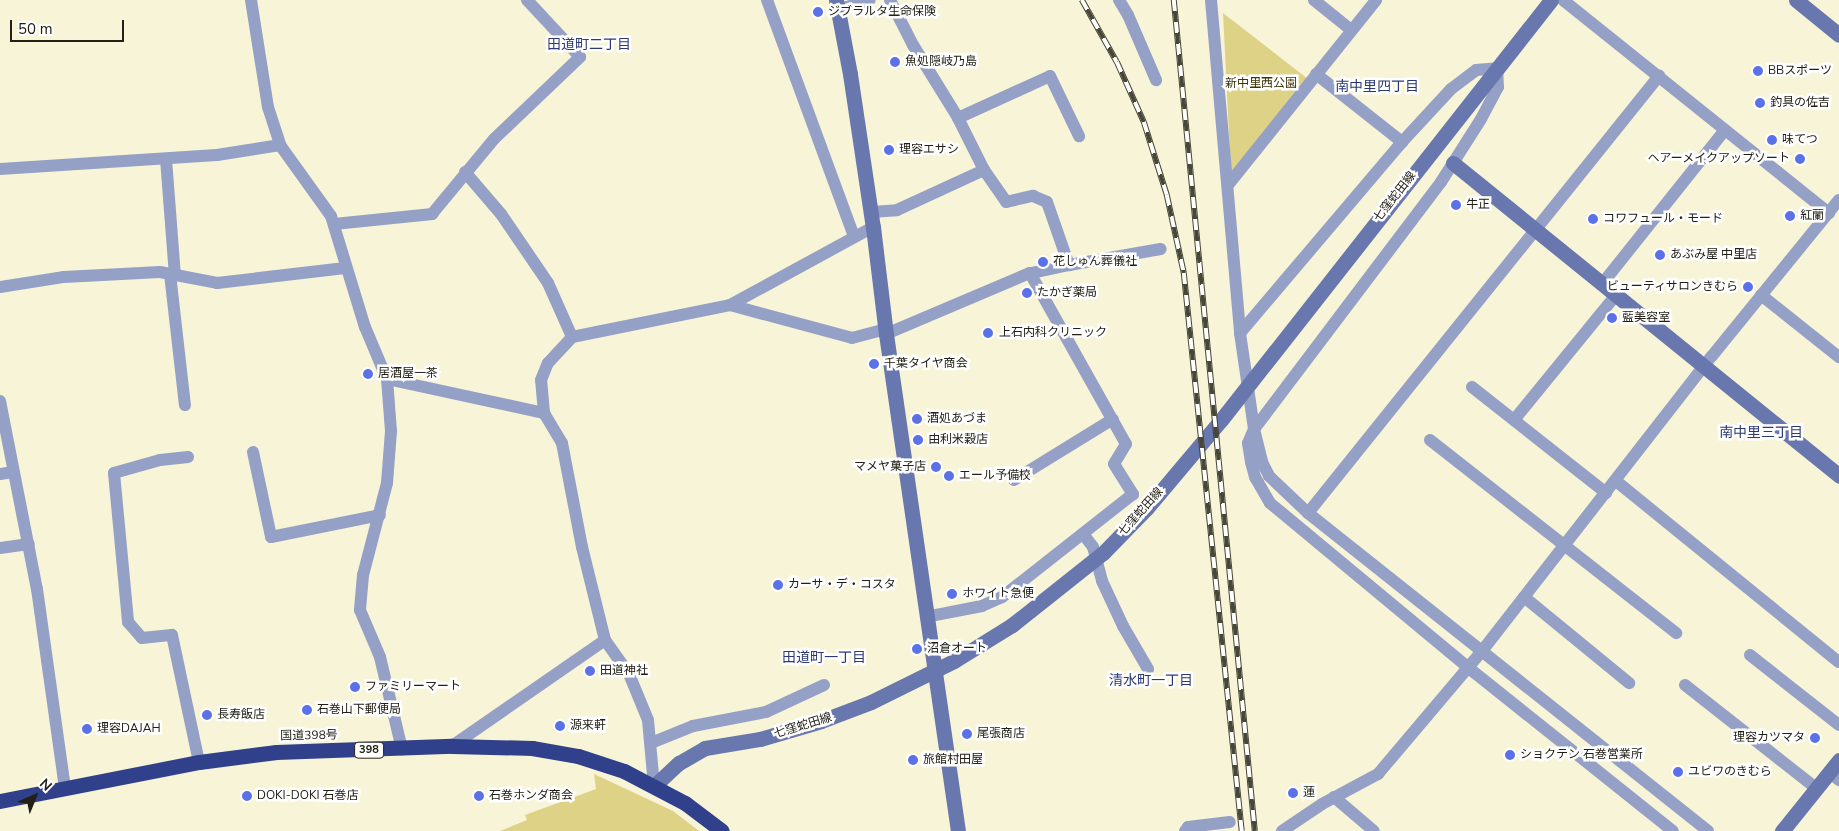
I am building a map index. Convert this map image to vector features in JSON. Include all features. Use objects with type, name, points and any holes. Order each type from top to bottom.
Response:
[{"type":"highway","name":"国道398号","points":[[0,801],[199,762],[276,752],[452,746],[532,748],[578,756],[624,771],[685,803],[722,831]]},
{"type":"street","points":[[251,0],[268,108],[280,145],[317,195],[334,224],[365,327],[387,379],[391,431],[387,483],[363,575],[360,610],[380,658],[402,749]]},
{"type":"street","points":[[334,224],[432,214],[494,139],[580,57],[526,0]]},
{"type":"street","points":[[767,0],[854,237]]},
{"type":"street","points":[[870,0],[837,5],[850,74],[872,220],[926,617],[958,831]]},
{"type":"street","points":[[890,0],[914,45],[958,118],[984,170],[1006,202],[1033,196],[1046,202],[1069,264]]},
{"type":"street","points":[[1119,0],[1128,14],[1156,80]]},
{"type":"street","points":[[1211,0],[1240,333],[1254,429],[1262,464],[1269,476],[1278,488],[1308,513],[1708,831]]},
{"type":"street","points":[[1314,0],[1351,30]]},
{"type":"street","points":[[1228,185],[1376,0]]},
{"type":"street","name":"七窪蛇田線","points":[[654,786],[679,763],[705,748],[769,736],[821,721],[871,702],[954,661],[1012,625],[1103,553],[1146,509],[1221,420],[1550,0]]},
{"type":"street","points":[[1563,0],[1829,213]]},
{"type":"street","points":[[1796,0],[1839,34]]},
{"type":"street","points":[[1240,333],[1402,142],[1451,89],[1476,70],[1497,68],[1498,87],[1453,163],[1254,429],[1248,443],[1251,462],[1255,477],[1270,504],[1468,667],[1673,831]]},
{"type":"street","points":[[1316,74],[1402,142]]},
{"type":"street","points":[[958,118],[1050,76],[1079,136]]},
{"type":"street","points":[[1308,513],[1659,76]]},
{"type":"street","points":[[1602,284],[1725,130]]},
{"type":"street","points":[[0,169],[217,156],[280,145]]},
{"type":"street","points":[[166,159],[173,274],[186,405]]},
{"type":"street","points":[[1453,163],[1839,476]]},
{"type":"street","points":[[654,786],[648,720],[629,674],[605,640],[582,547],[562,443],[544,413],[541,380],[548,363],[572,337],[730,305],[854,237],[872,220],[984,170]]},
{"type":"street","points":[[465,172],[501,214],[548,283],[572,337]]},
{"type":"street","points":[[1282,831],[1334,798],[1378,774],[1482,651],[1705,368],[1760,295],[1839,200]]},
{"type":"street","points":[[730,305],[852,338],[886,332],[1030,273],[1069,264],[1161,249]]},
{"type":"street","points":[[0,287],[64,278],[173,274],[217,283],[346,268]]},
{"type":"street","points":[[926,617],[982,606],[1002,597],[1133,494],[1114,464],[1126,444],[1030,273]]},
{"type":"street","points":[[1514,420],[1616,295]]},
{"type":"street","points":[[1760,295],[1839,357]]},
{"type":"street","points":[[387,379],[544,413]]},
{"type":"street","points":[[1472,387],[1606,493]]},
{"type":"street","points":[[0,401],[6,473],[29,544],[52,688],[65,788]]},
{"type":"street","points":[[1014,480],[1113,419]]},
{"type":"street","points":[[1430,440],[1676,632]]},
{"type":"street","points":[[253,452],[271,537],[380,515]]},
{"type":"street","points":[[188,457],[160,460],[114,473],[128,622],[142,638],[172,634],[199,762]]},
{"type":"street","points":[[1616,480],[1839,662]]},
{"type":"street","points":[[1083,534],[1093,547],[1102,581],[1120,619],[1148,669]]},
{"type":"street","points":[[0,548],[29,544]]},
{"type":"street","points":[[1524,597],[1629,682]]},
{"type":"street","points":[[452,746],[605,640]]},
{"type":"street","points":[[1750,655],[1839,726]]},
{"type":"street","points":[[651,743],[693,726],[766,712],[824,685]]},
{"type":"street","points":[[1685,685],[1816,788]]},
{"type":"street","points":[[1782,831],[1816,788],[1836,771]]},
{"type":"street","points":[[1334,798],[1374,831]]},
{"type":"street","points":[[1185,831],[1188,827],[1230,822]]},
{"type":"green space","name":"新中里西公園","points":[[1223,13],[1308,79],[1231,175]]},
{"type":"green space","points":[[594,774],[673,811],[699,831],[500,831],[527,820],[525,815],[596,789]]},
{"type":"railway","points":[[1082,0],[1117,62],[1144,122],[1167,195],[1184,273],[1242,831]]},
{"type":"railway","points":[[1174,0],[1255,831]]},
{"type":"place","name":"ジブラルタ生命保険","points":[[818,12]]},
{"type":"place","name":"魚処隠岐乃島","points":[[895,62]]},
{"type":"place","name":"BBスポーツ","points":[[1758,71]]},
{"type":"place","name":"釣具の佐吉","points":[[1760,103]]},
{"type":"place","name":"味てつ","points":[[1772,140]]},
{"type":"place","name":"理容エサシ","points":[[889,150]]},
{"type":"place","name":"ヘアーメイクアップソート","points":[[1800,159]]},
{"type":"place","name":"牛正","points":[[1456,205]]},
{"type":"place","name":"紅蘭","points":[[1790,216]]},
{"type":"place","name":"コワフュール・モード","points":[[1593,219]]},
{"type":"place","name":"あぶみ屋 中里店","points":[[1660,255]]},
{"type":"place","name":"花しゅん葬儀社","points":[[1043,262]]},
{"type":"place","name":"ビューティサロンきむら","points":[[1748,287]]},
{"type":"place","name":"たかぎ薬局","points":[[1027,293]]},
{"type":"place","name":"藍美容室","points":[[1612,318]]},
{"type":"place","name":"上石内科クリニック","points":[[988,333]]},
{"type":"place","name":"千葉タイヤ商会","points":[[874,364]]},
{"type":"place","name":"居酒屋一茶","points":[[368,374]]},
{"type":"place","name":"酒処あづま","points":[[917,419]]},
{"type":"place","name":"由利米穀店","points":[[918,440]]},
{"type":"place","name":"マメヤ菓子店","points":[[936,467]]},
{"type":"place","name":"エール予備校","points":[[949,476]]},
{"type":"place","name":"カーサ・デ・コスタ","points":[[778,585]]},
{"type":"place","name":"ホワイト急便","points":[[952,594]]},
{"type":"place","name":"沼倉オート","points":[[917,649]]},
{"type":"place","name":"田道神社","points":[[590,671]]},
{"type":"place","name":"ファミリーマート","points":[[355,687]]},
{"type":"place","name":"石巻山下郵便局","points":[[307,710]]},
{"type":"place","name":"長寿飯店","points":[[207,715]]},
{"type":"place","name":"源来軒","points":[[560,726]]},
{"type":"place","name":"理容DAJAH","points":[[87,729]]},
{"type":"place","name":"尾張商店","points":[[967,734]]},
{"type":"place","name":"理容カツマタ","points":[[1815,738]]},
{"type":"place","name":"ショクテン 石巻営業所","points":[[1510,755]]},
{"type":"place","name":"旅館村田屋","points":[[913,760]]},
{"type":"place","name":"ユビワのきむら","points":[[1678,772]]},
{"type":"place","name":"蓮","points":[[1293,793]]},
{"type":"place","name":"DOKI-DOKI 石巻店","points":[[247,796]]},
{"type":"place","name":"石巻ホンダ商会","points":[[479,796]]},
{"type":"district","name":"田道町二丁目","points":[[589,45]]},
{"type":"district","name":"南中里四丁目","points":[[1377,87]]},
{"type":"district","name":"南中里三丁目","points":[[1761,433]]},
{"type":"district","name":"田道町一丁目","points":[[824,658]]},
{"type":"district","name":"清水町一丁目","points":[[1151,681]]}]
